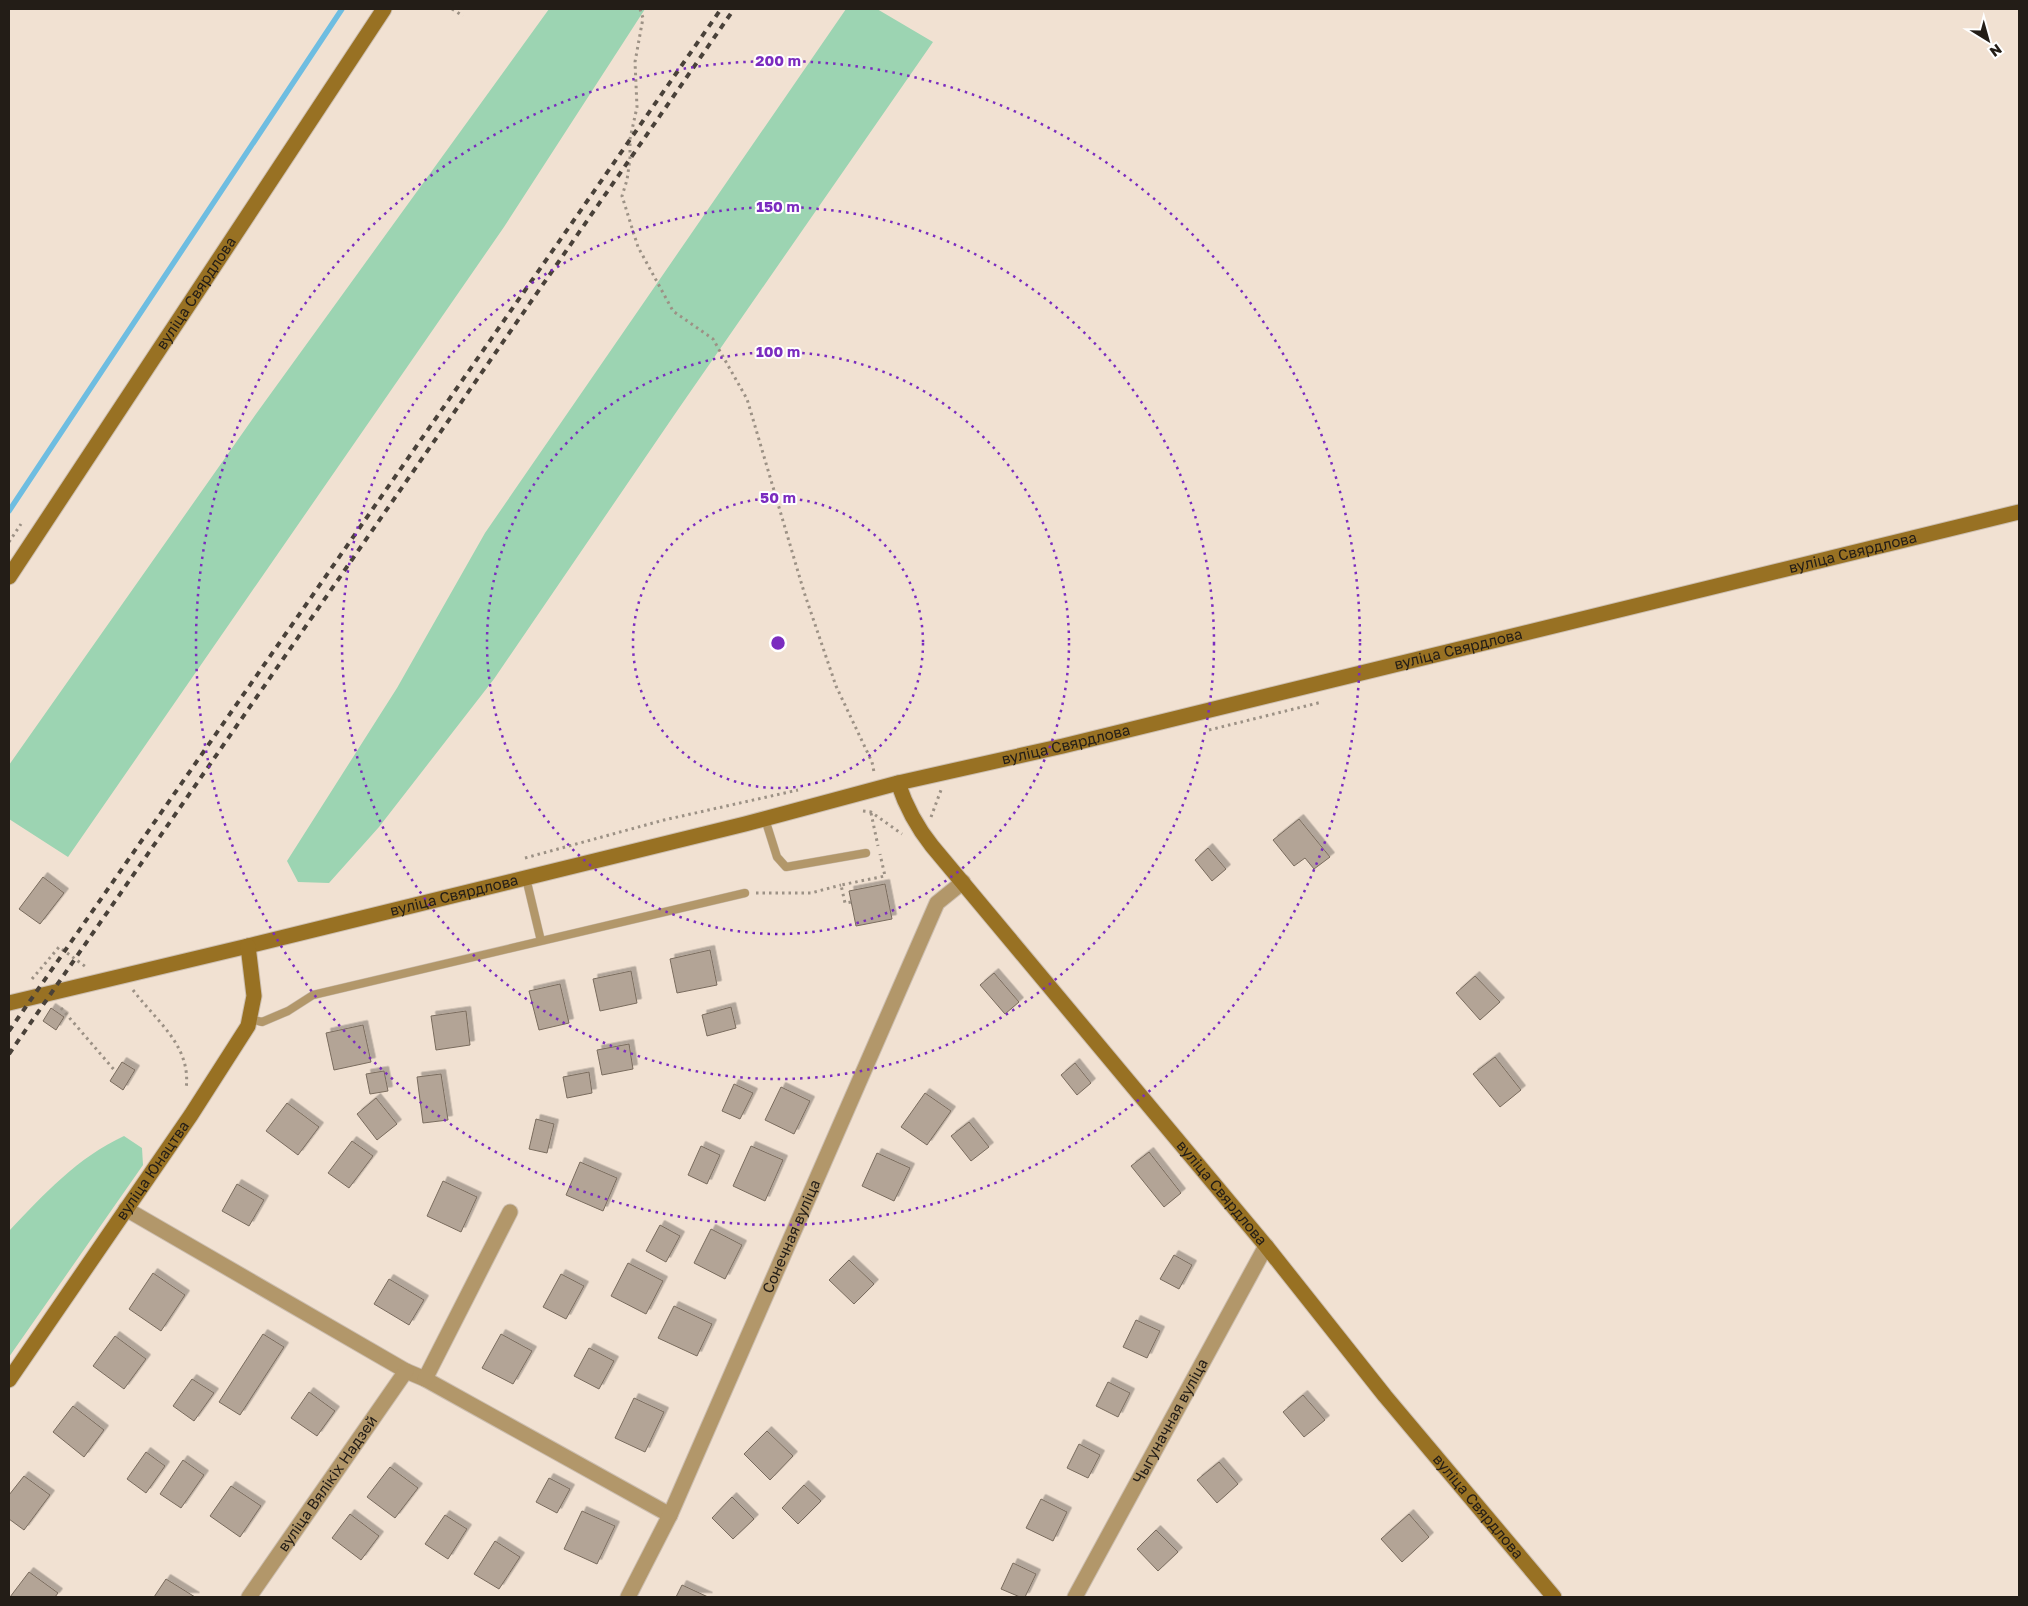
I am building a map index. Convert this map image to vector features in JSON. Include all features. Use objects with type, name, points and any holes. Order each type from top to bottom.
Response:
[{"type":"street","name":"вуліца Свярдлова","points":[[9,576],[384,9]]},
{"type":"street","name":"вуліца Свярдлова","points":[[9,1002],[526,878],[764,819],[898,783],[1063,746],[2019,512]]},
{"type":"street","name":"вуліца Свярдлова","points":[[898,783],[916,827],[1266,1246],[1385,1396],[1554,1597]]},
{"type":"street","name":"Сонечная вуліца","points":[[628,1597],[670,1515],[937,903],[963,882]]},
{"type":"street","name":"вуліца Юнацтва","points":[[9,1380],[191,1115],[248,1026],[254,996],[248,946]]},
{"type":"street","points":[[126,1210],[406,1371],[425,1379],[670,1515]]},
{"type":"street","points":[[425,1379],[510,1212]]},
{"type":"street","name":"Чыгуначная вуліца","points":[[1075,1597],[1266,1246]]},
{"type":"street","name":"вуліца Вялікіх Надзей","points":[[249,1597],[406,1371]]},
{"type":"lane","points":[[764,819],[777,857],[786,867],[866,853]]},
{"type":"lane","points":[[526,878],[541,942]]},
{"type":"lane","points":[[250,1019],[262,1022],[288,1011],[313,995],[745,893]]},
{"type":"path","points":[[452,9],[463,16]]},
{"type":"path","points":[[640,9],[643,18],[635,62],[638,107],[630,139],[627,180],[622,196],[638,247],[674,311],[713,339],[747,399],[804,592],[836,686],[872,762],[875,772],[866,774]]},
{"type":"path","points":[[612,835],[664,820],[808,788]]},
{"type":"path","points":[[745,893],[810,893],[841,885]]},
{"type":"path","points":[[28,981],[35,977],[59,947],[88,969]]},
{"type":"path","points":[[130,985],[170,1034],[184,1056],[188,1078],[185,1095]]},
{"type":"path","points":[[70,1016],[116,1072]]},
{"type":"green space","points":[[549,9],[645,9],[504,227],[68,857],[9,819],[9,765],[256,414]]},
{"type":"green space","points":[[846,9],[877,9],[933,42],[494,679],[379,827],[329,883],[298,882],[287,861],[397,688],[485,533]]},
{"type":"green space","points":[[124,1136],[142,1148],[143,1165],[9,1357],[9,1231],[48,1191],[76,1166]]},
{"type":"building","points":[[1299,819],[1330,857],[1314,869],[1305,858],[1294,866],[1273,840]]},
{"type":"building","points":[[1208,848],[1226,869],[1212,881],[1195,860]]},
{"type":"building","points":[[43,877],[64,893],[40,924],[19,909]]},
{"type":"building","points":[[885,884],[892,919],[856,926],[849,891]]},
{"type":"building","points":[[710,950],[717,985],[677,993],[670,959]]},
{"type":"building","points":[[631,971],[637,1003],[600,1011],[593,979]]},
{"type":"building","points":[[994,973],[1019,1002],[1005,1014],[980,985]]},
{"type":"building","points":[[1475,976],[1500,1002],[1480,1020],[1456,993]]},
{"type":"building","points":[[560,984],[569,1023],[539,1030],[529,991]]},
{"type":"building","points":[[731,1007],[736,1028],[707,1036],[702,1015]]},
{"type":"building","points":[[51,1008],[64,1017],[56,1030],[43,1021]]},
{"type":"building","points":[[466,1011],[470,1045],[436,1050],[431,1016]]},
{"type":"building","points":[[363,1025],[371,1062],[334,1070],[326,1033]]},
{"type":"building","points":[[629,1044],[633,1069],[602,1075],[597,1050]]},
{"type":"building","points":[[1495,1057],[1521,1090],[1500,1107],[1473,1074]]},
{"type":"building","points":[[122,1062],[135,1070],[123,1090],[110,1081]]},
{"type":"building","points":[[1075,1063],[1091,1083],[1077,1095],[1061,1075]]},
{"type":"building","points":[[384,1071],[388,1091],[370,1094],[366,1074]]},
{"type":"building","points":[[589,1072],[592,1093],[567,1098],[563,1077]]},
{"type":"building","points":[[441,1074],[448,1120],[423,1123],[417,1077]]},
{"type":"building","points":[[734,1084],[753,1093],[740,1119],[722,1111]]},
{"type":"building","points":[[781,1087],[810,1101],[794,1134],[765,1120]]},
{"type":"building","points":[[925,1093],[951,1111],[927,1145],[901,1127]]},
{"type":"building","points":[[376,1098],[397,1124],[377,1140],[357,1114]]},
{"type":"building","points":[[287,1103],[319,1127],[298,1155],[266,1131]]},
{"type":"building","points":[[536,1119],[554,1124],[547,1153],[529,1149]]},
{"type":"building","points":[[969,1122],[989,1147],[971,1161],[951,1136]]},
{"type":"building","points":[[352,1141],[373,1156],[349,1188],[328,1173]]},
{"type":"building","points":[[701,1146],[720,1155],[707,1184],[688,1175]]},
{"type":"building","points":[[751,1146],[783,1160],[765,1201],[733,1186]]},
{"type":"building","points":[[1149,1152],[1181,1193],[1164,1207],[1131,1166]]},
{"type":"building","points":[[877,1153],[910,1168],[894,1201],[862,1186]]},
{"type":"building","points":[[580,1162],[617,1178],[603,1211],[566,1195]]},
{"type":"building","points":[[443,1181],[477,1197],[461,1232],[427,1216]]},
{"type":"building","points":[[237,1184],[264,1200],[249,1226],[222,1211]]},
{"type":"building","points":[[660,1225],[680,1236],[666,1262],[646,1251]]},
{"type":"building","points":[[711,1229],[742,1245],[725,1279],[694,1263]]},
{"type":"building","points":[[1174,1255],[1192,1265],[1179,1289],[1160,1279]]},
{"type":"building","points":[[849,1260],[874,1284],[854,1304],[829,1280]]},
{"type":"building","points":[[628,1263],[663,1281],[646,1314],[611,1296]]},
{"type":"building","points":[[153,1273],[185,1295],[161,1331],[129,1309]]},
{"type":"building","points":[[561,1274],[584,1286],[566,1319],[543,1307]]},
{"type":"building","points":[[389,1279],[424,1300],[409,1325],[374,1304]]},
{"type":"building","points":[[674,1306],[712,1324],[697,1356],[658,1338]]},
{"type":"building","points":[[1136,1320],[1160,1331],[1147,1358],[1123,1347]]},
{"type":"building","points":[[263,1334],[284,1347],[240,1415],[219,1402]]},
{"type":"building","points":[[501,1334],[532,1351],[513,1384],[482,1368]]},
{"type":"building","points":[[115,1336],[146,1359],[124,1389],[93,1366]]},
{"type":"building","points":[[589,1348],[614,1361],[599,1389],[574,1376]]},
{"type":"building","points":[[192,1379],[214,1393],[194,1421],[173,1406]]},
{"type":"building","points":[[1108,1382],[1130,1393],[1118,1417],[1096,1406]]},
{"type":"building","points":[[309,1392],[335,1411],[317,1436],[291,1418]]},
{"type":"building","points":[[1303,1395],[1325,1420],[1304,1437],[1283,1412]]},
{"type":"building","points":[[634,1398],[664,1412],[645,1452],[615,1438]]},
{"type":"building","points":[[73,1406],[104,1430],[84,1457],[53,1432]]},
{"type":"building","points":[[767,1431],[793,1456],[770,1480],[744,1454]]},
{"type":"building","points":[[1079,1444],[1100,1455],[1088,1478],[1067,1468]]},
{"type":"building","points":[[146,1452],[165,1466],[146,1493],[127,1479]]},
{"type":"building","points":[[183,1460],[204,1475],[181,1508],[160,1494]]},
{"type":"building","points":[[1219,1462],[1238,1484],[1217,1503],[1197,1480]]},
{"type":"building","points":[[390,1467],[418,1488],[395,1518],[367,1497]]},
{"type":"building","points":[[24,1476],[50,1495],[24,1530],[9,1519],[9,1495]]},
{"type":"building","points":[[549,1478],[570,1489],[557,1513],[536,1502]]},
{"type":"building","points":[[804,1485],[821,1501],[798,1524],[782,1508]]},
{"type":"building","points":[[231,1486],[261,1506],[240,1537],[210,1516]]},
{"type":"building","points":[[732,1497],[754,1519],[733,1539],[712,1518]]},
{"type":"building","points":[[1041,1499],[1067,1512],[1053,1541],[1026,1528]]},
{"type":"building","points":[[582,1511],[615,1526],[597,1564],[564,1549]]},
{"type":"building","points":[[350,1514],[379,1536],[361,1560],[332,1538]]},
{"type":"building","points":[[1409,1514],[1429,1537],[1402,1562],[1381,1539]]},
{"type":"building","points":[[445,1515],[467,1529],[448,1559],[425,1544]]},
{"type":"building","points":[[1156,1530],[1178,1552],[1158,1571],[1137,1549]]},
{"type":"building","points":[[495,1541],[520,1557],[499,1589],[474,1574]]},
{"type":"building","points":[[1013,1563],[1036,1574],[1025,1597],[1020,1597],[1001,1589]]},
{"type":"building","points":[[29,1572],[58,1593],[55,1597],[10,1597]]},
{"type":"building","points":[[166,1579],[195,1597],[154,1597]]},
{"type":"building","points":[[682,1585],[708,1597],[676,1597]]},
{"type":"waterway","points":[[9,511],[342,9]]},
{"type":"railway","points":[[9,1031],[721,9]]},
{"type":"railway","points":[[9,1054],[734,9]]}]
